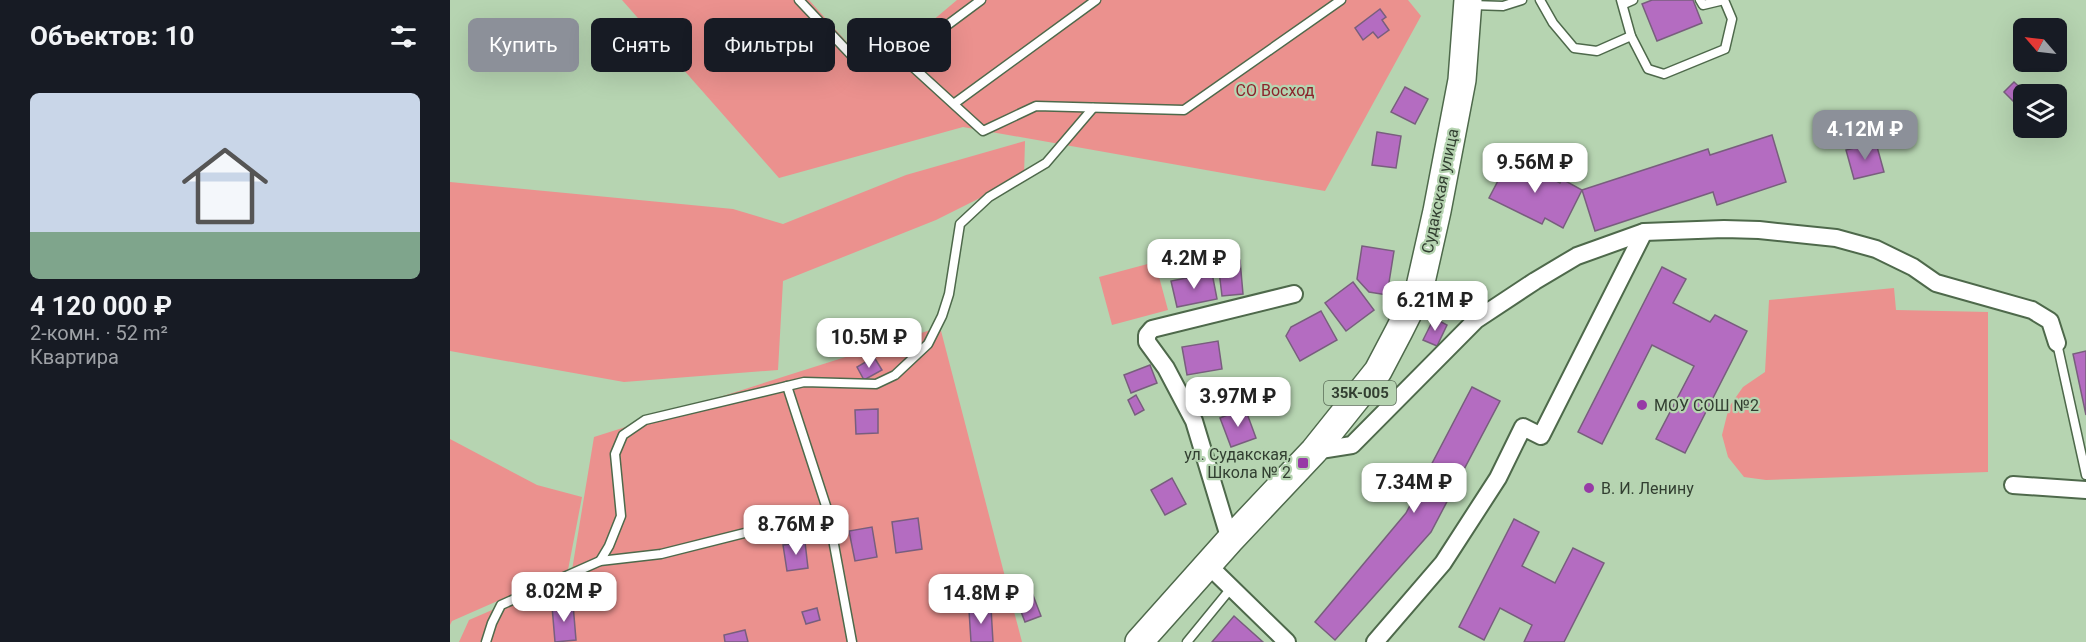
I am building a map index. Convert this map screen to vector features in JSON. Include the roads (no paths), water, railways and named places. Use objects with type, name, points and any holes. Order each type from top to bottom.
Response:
[{"type":"main road","name":"Судакская улица","points":[[1139,642],[1230,540],[1314,452],[1377,371],[1419,291],[1462,80],[1468,2]]},
{"type":"street","points":[[1314,452],[1353,445],[1476,320],[1535,280],[1577,256],[1644,232],[1724,229],[1779,231],[1836,238],[1876,249],[1913,267],[1936,283],[2032,310],[2050,321],[2056,343]]},
{"type":"street","points":[[1375,642],[1443,563],[1498,478],[1523,427],[1540,436],[1644,232]]},
{"type":"street","points":[[1230,540],[1194,421],[1166,368],[1148,342],[1147,335],[1152,328],[1294,294]]},
{"type":"street","points":[[2013,485],[2086,490]]},
{"type":"street","points":[[1208,565],[1287,642]]},
{"type":"lane","points":[[799,0],[847,51]]},
{"type":"lane","points":[[951,22],[981,0]]},
{"type":"lane","points":[[955,103],[1096,0]]},
{"type":"lane","points":[[919,72],[983,130],[1036,106],[1184,110],[1341,0]]},
{"type":"lane","points":[[1468,2],[1503,6],[1522,0]]},
{"type":"lane","points":[[1540,0],[1552,23],[1574,48],[1597,51],[1631,36]]},
{"type":"lane","points":[[1633,0],[1622,2],[1631,36],[1648,69],[1664,74],[1725,49],[1732,19],[1724,0],[1703,5],[1700,0]]},
{"type":"lane","points":[[600,561],[609,546],[621,516],[615,454],[623,435],[645,420],[804,382],[876,384],[895,375],[928,344],[942,316],[949,294],[960,224],[989,197],[1046,163],[1093,108]]},
{"type":"lane","points":[[2056,343],[2086,475]]},
{"type":"lane","points":[[787,386],[828,512],[852,642]]},
{"type":"lane","points":[[486,642],[501,605],[600,561],[661,554],[828,512]]},
{"type":"lane","points":[[1187,642],[1232,587]]},
{"type":"place","name":"МОУ СОШ №2","points":[[1642,405]]},
{"type":"place","name":"ул. Судакская, Школа № 2","points":[[1303,463]]},
{"type":"place","name":"В. И. Ленину","points":[[1589,488]]},
{"type":"park label","name":"СО Восход","points":[[1275,90]]}]
